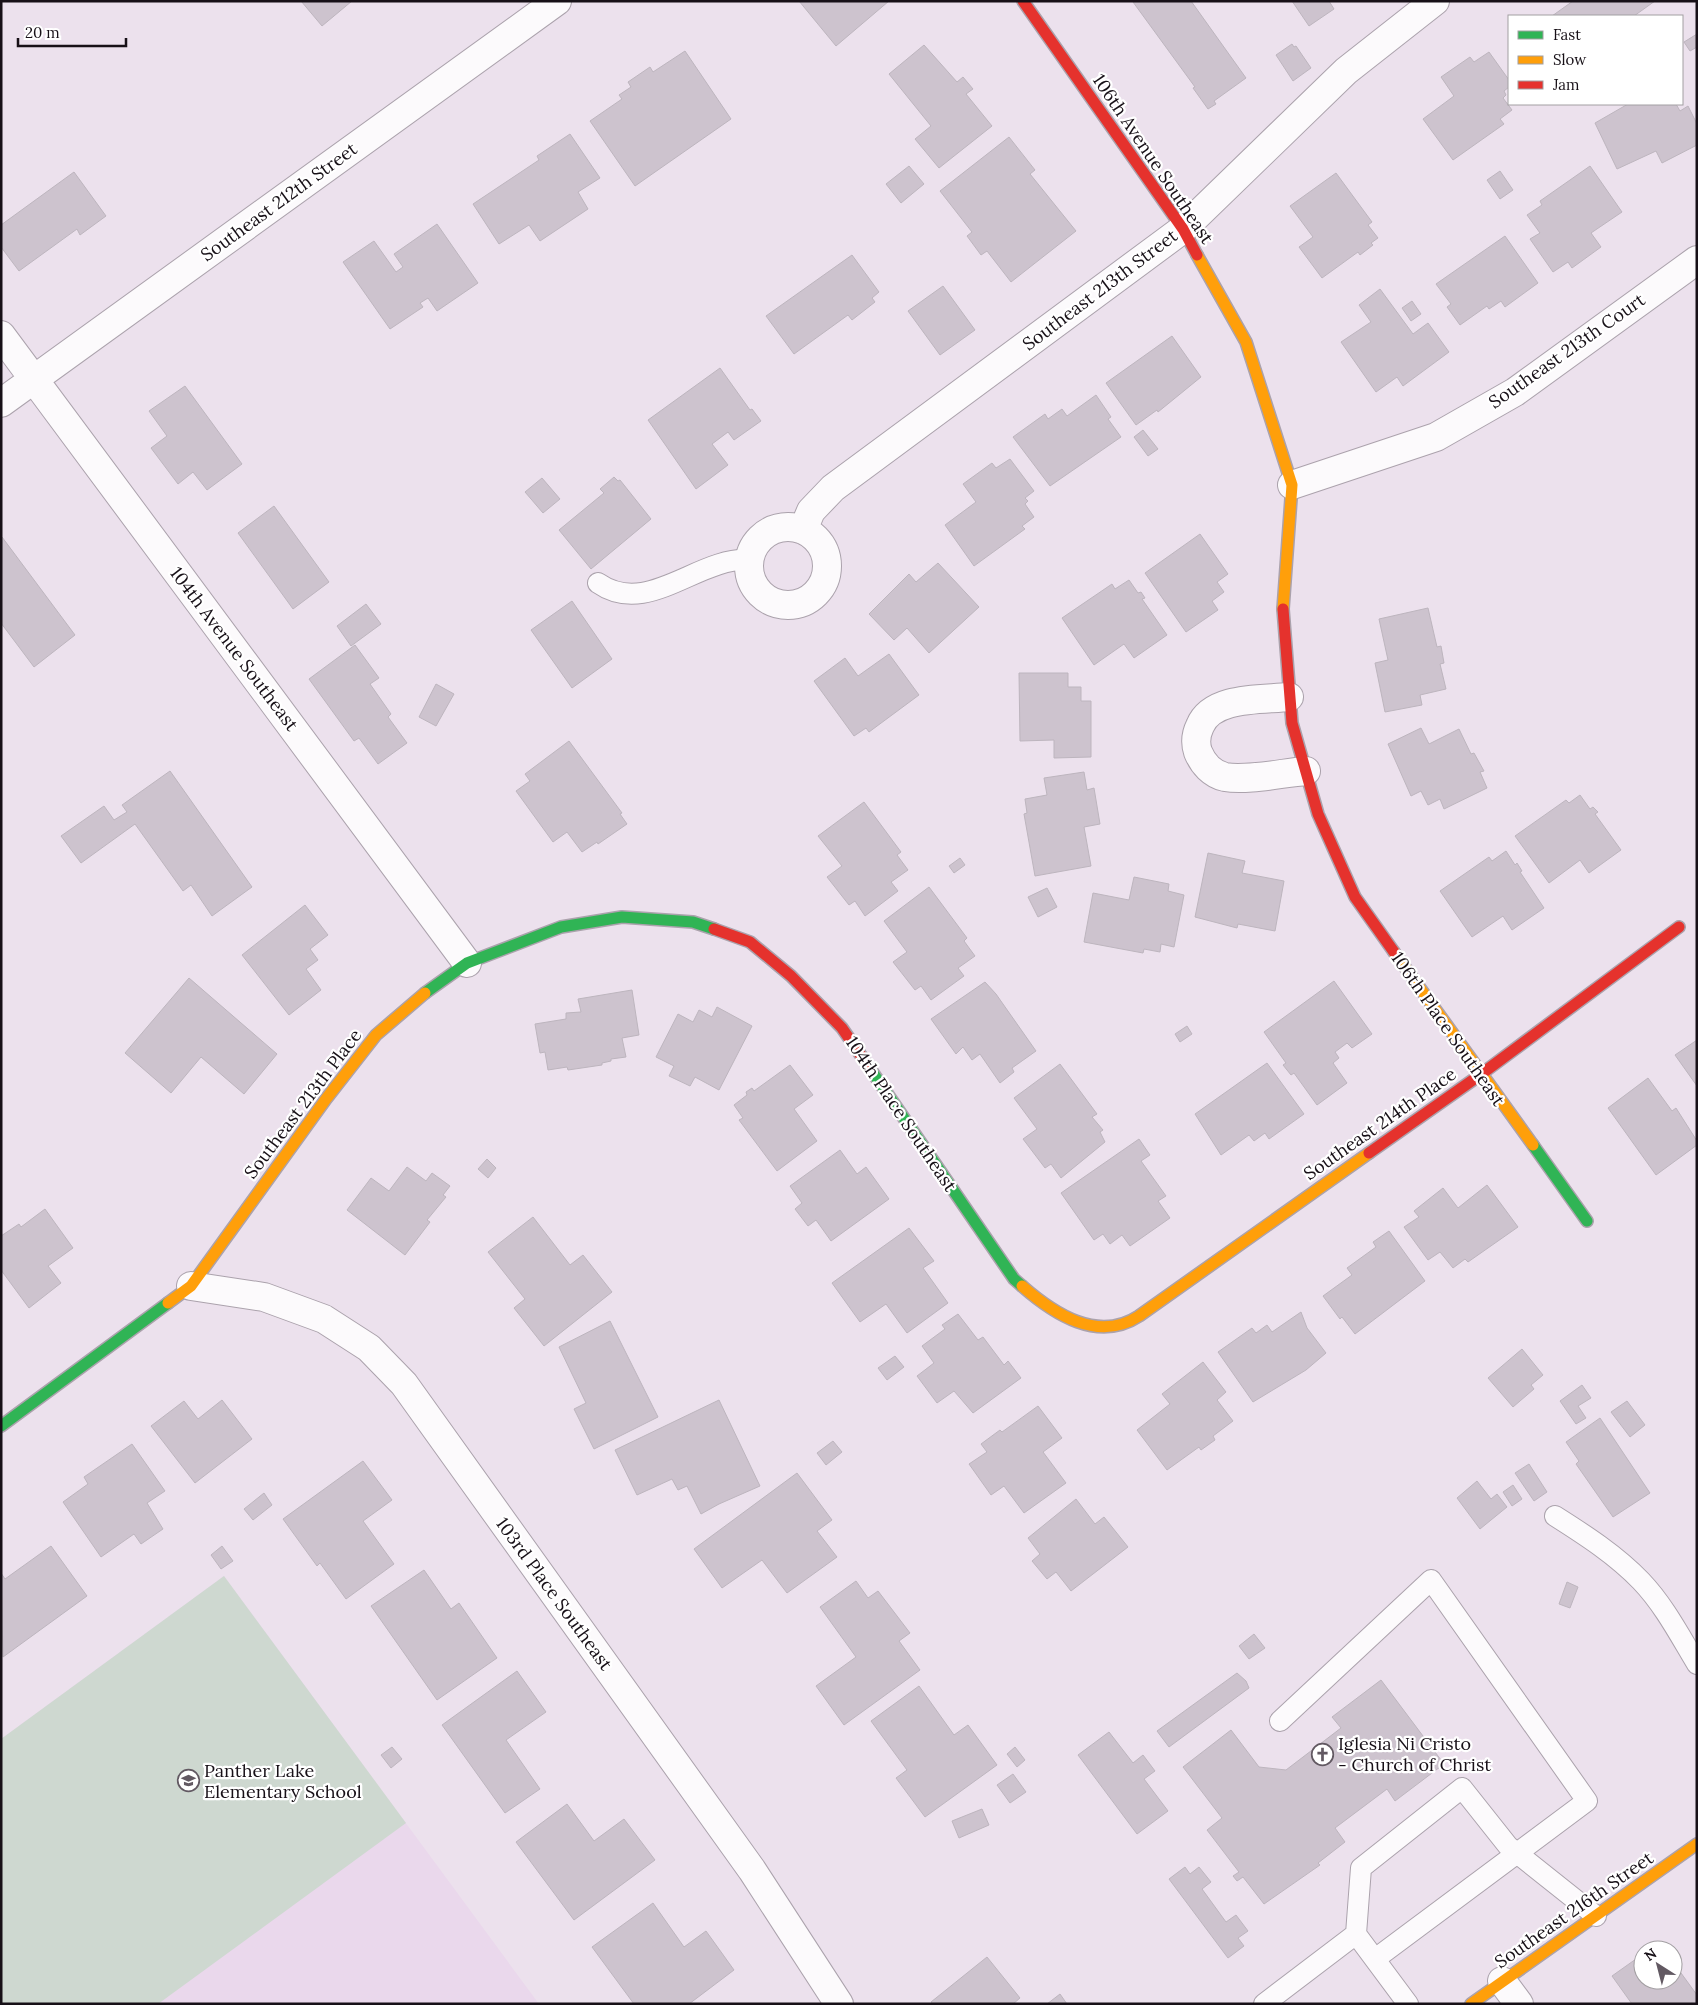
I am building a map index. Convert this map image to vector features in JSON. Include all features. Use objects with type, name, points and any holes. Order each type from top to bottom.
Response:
[{"type":"street","name":"Southeast 212th Street","points":[[1,403],[557,1]]},
{"type":"street","name":"106th Avenue Southeast","points":[[1023,1],[1183,229],[1246,342],[1292,485]]},
{"type":"street","name":"Southeast 213th Street","points":[[803,530],[811,511],[832,488],[1183,229],[1346,71],[1435,1]]},
{"type":"street","name":"Southeast 213th Court","points":[[1292,485],[1436,437],[1514,392],[1697,260]]},
{"type":"street","name":"104th Avenue Southeast","points":[[1,335],[467,963]]},
{"type":"street","name":"106th Place Southeast","points":[[1292,485],[1283,614],[1289,697],[1292,723],[1318,814],[1355,897],[1480,1075],[1586,1221]]},
{"type":"street","points":[[780,528],[803,530],[814,536],[823,547],[827,560],[826,573],[822,586],[813,596],[801,602],[788,604],[775,602],[764,596],[755,586],[750,574],[750,560],[753,549],[760,539],[769,532],[780,528]]},
{"type":"street","points":[[1289,697],[1227,704],[1213,709],[1202,719],[1197,733],[1196,747],[1202,760],[1211,771],[1225,777],[1306,771]]},
{"type":"street","name":"Southeast 213th Place","points":[[1,1426],[191,1286],[326,1099],[376,1035],[425,993],[467,963],[562,927],[622,917],[693,922]]},
{"type":"street","name":"104th Place Southeast","points":[[693,922],[750,942],[792,976],[842,1028],[1014,1279],[1051,1311],[1090,1327]]},
{"type":"street","name":"Southeast 214th Place","points":[[1090,1327],[1126,1323],[1480,1075],[1679,927]]},
{"type":"street","name":"103rd Place Southeast","points":[[191,1286],[264,1297],[324,1319],[369,1348],[404,1384],[752,1870],[839,2004]]},
{"type":"street","name":"Southeast 216th Street","points":[[1470,2004],[1697,1844]]},
{"type":"street","points":[[1502,1981],[1518,2004]]},
{"type":"lane","points":[[598,583],[609,591],[624,594],[644,592],[674,583],[721,562],[750,560]]},
{"type":"lane","points":[[1555,1516],[1598,1544],[1641,1581],[1664,1610],[1697,1664]]},
{"type":"lane","points":[[1280,1721],[1431,1580],[1587,1801],[1375,1959]]},
{"type":"lane","points":[[1408,2004],[1356,1934],[1361,1868],[1462,1788],[1508,1846],[1596,1916]]},
{"type":"lane","points":[[1264,2004],[1356,1934]]},
{"type":"shaded area","name":"Panther Lake Elementary School","points":[[224,1576],[539,2004],[1,2004],[1,1739]]},
{"type":"shaded area","name":"Panther Lake Elementary School","points":[[224,1576],[406,1823],[158,2004],[1,2004],[1,1739]]},
{"type":"building","points":[[301,1],[352,1],[322,26]]},
{"type":"building","points":[[799,1],[889,1],[836,46]]},
{"type":"building","points":[[1191,1],[1246,78],[1214,101],[1216,104],[1208,109],[1193,88],[1195,87],[1133,2]]},
{"type":"building","points":[[1292,1],[1329,1],[1334,9],[1309,26]]},
{"type":"building","points":[[1573,1],[1655,1],[1635,15],[1553,15]]},
{"type":"building","points":[[1697,34],[1697,47],[1690,51],[1684,42]]},
{"type":"building","points":[[1292,44],[1294,47],[1296,46],[1311,68],[1293,81],[1276,55]]},
{"type":"building","points":[[924,45],[957,82],[963,77],[973,89],[966,94],[992,126],[939,168],[915,139],[931,126],[889,74]]},
{"type":"building","points":[[685,51],[731,119],[635,186],[590,121],[622,99],[619,95],[631,87],[628,82],[650,67],[653,72]]},
{"type":"building","points":[[1489,52],[1508,79],[1508,88],[1504,91],[1506,95],[1503,98],[1512,110],[1500,119],[1504,124],[1453,160],[1423,119],[1454,96],[1441,77],[1470,57],[1474,62]]},
{"type":"building","points":[[1626,105],[1677,105],[1680,111],[1688,106],[1697,124],[1697,145],[1662,163],[1656,151],[1617,169],[1595,123]]},
{"type":"building","points":[[570,134],[600,178],[578,192],[588,209],[540,241],[529,225],[499,244],[473,204],[539,160],[537,156]]},
{"type":"building","points":[[1009,137],[1035,170],[1030,174],[1076,231],[1011,282],[987,251],[981,255],[967,236],[972,232],[940,191]]},
{"type":"building","points":[[909,166],[924,184],[901,203],[886,184]]},
{"type":"building","points":[[1590,166],[1622,212],[1591,233],[1601,247],[1572,268],[1568,262],[1553,272],[1530,239],[1540,233],[1527,215],[1542,205],[1540,201]]},
{"type":"building","points":[[1500,171],[1513,190],[1500,199],[1487,180]]},
{"type":"building","points":[[74,172],[106,216],[80,235],[77,229],[19,271],[1,247],[1,225]]},
{"type":"building","points":[[1336,173],[1372,222],[1368,225],[1378,238],[1371,243],[1373,245],[1360,255],[1358,252],[1322,278],[1299,247],[1313,237],[1290,206]]},
{"type":"building","points":[[437,224],[478,283],[437,311],[428,298],[420,303],[423,307],[390,329],[343,262],[374,241],[396,272],[403,267],[394,254]]},
{"type":"building","points":[[1505,236],[1538,283],[1505,307],[1501,301],[1489,309],[1487,306],[1460,325],[1447,307],[1451,304],[1436,284]]},
{"type":"building","points":[[852,255],[879,292],[872,298],[875,302],[852,320],[848,315],[794,354],[766,316]]},
{"type":"building","points":[[943,286],[975,330],[940,355],[908,311]]},
{"type":"building","points":[[1380,289],[1413,334],[1428,323],[1449,352],[1403,386],[1397,377],[1376,392],[1341,342],[1371,322],[1359,305]]},
{"type":"building","points":[[1412,301],[1421,314],[1411,321],[1402,308]]},
{"type":"building","points":[[1172,336],[1201,377],[1158,412],[1157,410],[1136,425],[1106,383]]},
{"type":"building","points":[[720,368],[750,410],[752,409],[761,421],[734,440],[728,432],[712,444],[728,465],[696,489],[648,420]]},
{"type":"building","points":[[185,386],[242,464],[207,490],[193,472],[178,484],[151,448],[167,436],[149,411]]},
{"type":"building","points":[[1096,395],[1111,417],[1108,419],[1121,437],[1050,486],[1013,437],[1045,414],[1048,419],[1062,409],[1067,416]]},
{"type":"building","points":[[1143,430],[1158,449],[1148,456],[1134,437]]},
{"type":"building","points":[[1010,459],[1034,491],[1025,498],[1028,501],[1025,504],[1034,517],[1022,526],[1025,529],[974,566],[945,525],[976,502],[963,484],[992,463],[996,468]]},
{"type":"building","points":[[614,477],[618,481],[620,480],[651,519],[591,569],[559,530],[604,493],[600,489]]},
{"type":"building","points":[[542,478],[560,499],[543,513],[525,492]]},
{"type":"building","points":[[274,506],[329,582],[293,609],[238,533]]},
{"type":"building","points":[[1200,534],[1228,574],[1217,582],[1224,592],[1212,601],[1218,610],[1186,632],[1145,573]]},
{"type":"building","points":[[2,537],[75,635],[34,667],[1,623]]},
{"type":"building","points":[[938,563],[979,607],[929,653],[907,628],[894,640],[869,614],[909,574],[916,582]]},
{"type":"building","points":[[1129,580],[1138,593],[1141,592],[1145,598],[1142,599],[1167,635],[1134,658],[1124,644],[1094,665],[1062,618],[1112,584],[1115,589]]},
{"type":"building","points":[[572,601],[612,659],[572,688],[531,630]]},
{"type":"building","points":[[366,604],[381,624],[351,646],[337,626]]},
{"type":"building","points":[[1428,608],[1437,647],[1441,646],[1444,663],[1440,664],[1446,689],[1420,695],[1422,705],[1385,712],[1375,663],[1388,660],[1379,619]]},
{"type":"building","points":[[355,645],[379,678],[370,684],[391,714],[388,717],[407,743],[378,764],[359,738],[354,741],[309,679]]},
{"type":"building","points":[[889,654],[919,695],[869,732],[866,728],[854,736],[814,681],[845,658],[858,676]]},
{"type":"building","points":[[1019,673],[1068,673],[1068,687],[1081,687],[1081,701],[1091,701],[1091,757],[1054,758],[1054,740],[1020,741]]},
{"type":"building","points":[[436,684],[454,694],[436,726],[419,717]]},
{"type":"building","points":[[1421,728],[1429,744],[1459,729],[1471,754],[1474,753],[1484,771],[1480,772],[1487,788],[1444,809],[1440,799],[1428,805],[1421,791],[1411,796],[1388,744]]},
{"type":"building","points":[[569,741],[622,813],[620,814],[627,824],[598,844],[597,842],[582,852],[567,832],[553,842],[516,791],[530,781],[525,774]]},
{"type":"building","points":[[170,771],[252,887],[212,916],[191,885],[183,891],[135,824],[81,863],[61,836],[104,806],[114,820],[127,812],[122,805]]},
{"type":"building","points":[[1084,772],[1087,790],[1094,788],[1100,824],[1084,827],[1091,866],[1035,876],[1024,814],[1027,813],[1025,799],[1047,795],[1044,778]]},
{"type":"building","points":[[1580,795],[1590,809],[1593,807],[1598,812],[1595,814],[1621,850],[1589,873],[1580,860],[1549,883],[1515,836],[1566,800],[1569,803]]},
{"type":"building","points":[[864,802],[901,852],[897,855],[908,870],[891,882],[898,891],[865,916],[855,901],[849,905],[827,877],[842,866],[818,836]]},
{"type":"building","points":[[1506,851],[1515,865],[1517,863],[1522,871],[1520,872],[1544,908],[1512,930],[1503,916],[1472,937],[1440,891],[1489,857],[1492,861]]},
{"type":"building","points":[[1208,853],[1245,861],[1242,873],[1284,881],[1275,931],[1238,924],[1237,928],[1195,917]]},
{"type":"building","points":[[960,858],[965,865],[954,873],[949,866]]},
{"type":"building","points":[[1134,877],[1169,884],[1168,891],[1184,895],[1174,947],[1161,944],[1160,952],[1144,949],[1143,953],[1084,942],[1093,893],[1129,900]]},
{"type":"building","points":[[929,887],[967,938],[964,941],[975,956],[958,968],[964,976],[931,1000],[921,986],[915,990],[893,962],[907,952],[884,921]]},
{"type":"building","points":[[1047,888],[1057,907],[1038,917],[1028,897]]},
{"type":"building","points":[[305,905],[328,935],[310,949],[318,960],[306,969],[321,990],[289,1015],[242,955]]},
{"type":"building","points":[[189,978],[277,1054],[244,1094],[201,1057],[171,1093],[125,1053]]},
{"type":"building","points":[[1334,981],[1372,1034],[1352,1048],[1347,1043],[1335,1052],[1339,1058],[1333,1063],[1347,1083],[1317,1105],[1294,1073],[1291,1075],[1283,1065],[1286,1063],[1264,1032]]},
{"type":"building","points":[[985,982],[996,994],[1036,1051],[1012,1068],[1014,1072],[1000,1083],[980,1054],[972,1060],[963,1047],[956,1054],[931,1019]]},
{"type":"building","points":[[632,990],[639,1035],[622,1038],[626,1057],[611,1059],[611,1061],[602,1063],[602,1065],[568,1070],[567,1067],[548,1070],[545,1052],[540,1053],[535,1024],[566,1019],[566,1013],[581,1012],[578,999]]},
{"type":"building","points":[[717,1007],[752,1026],[719,1090],[695,1077],[690,1086],[669,1076],[674,1066],[656,1057],[678,1014],[693,1022],[699,1010],[712,1017]]},
{"type":"building","points":[[1187,1026],[1192,1034],[1180,1042],[1175,1034]]},
{"type":"building","points":[[1697,1040],[1697,1086],[1675,1055]]},
{"type":"building","points":[[1267,1063],[1304,1114],[1269,1139],[1265,1133],[1254,1141],[1249,1135],[1221,1155],[1195,1114]]},
{"type":"building","points":[[1060,1064],[1097,1114],[1092,1117],[1103,1130],[1100,1132],[1105,1142],[1061,1178],[1051,1164],[1045,1168],[1023,1139],[1037,1129],[1014,1098]]},
{"type":"building","points":[[790,1065],[813,1095],[794,1109],[817,1141],[777,1171],[739,1120],[743,1118],[734,1105],[747,1095],[746,1092],[752,1088],[754,1091]]},
{"type":"building","points":[[1648,1078],[1672,1111],[1676,1108],[1697,1141],[1697,1145],[1656,1175],[1608,1108]]},
{"type":"building","points":[[1139,1139],[1150,1155],[1141,1161],[1166,1196],[1158,1201],[1170,1218],[1130,1246],[1122,1235],[1110,1244],[1103,1234],[1094,1240],[1061,1193]]},
{"type":"building","points":[[840,1150],[857,1174],[866,1167],[889,1199],[831,1241],[816,1220],[808,1226],[795,1209],[802,1203],[790,1186]]},
{"type":"building","points":[[487,1159],[496,1168],[488,1178],[478,1169]]},
{"type":"building","points":[[407,1167],[426,1181],[432,1173],[450,1186],[443,1195],[446,1197],[427,1220],[430,1222],[405,1255],[347,1210],[371,1178],[389,1191]]},
{"type":"building","points":[[1487,1185],[1518,1227],[1468,1262],[1465,1259],[1453,1268],[1440,1252],[1428,1260],[1404,1227],[1419,1217],[1414,1211],[1443,1188],[1458,1208]]},
{"type":"building","points":[[45,1209],[73,1248],[48,1266],[61,1283],[29,1308],[1,1270],[1,1236],[19,1224],[21,1227]]},
{"type":"building","points":[[533,1217],[570,1265],[583,1255],[612,1292],[544,1346],[514,1308],[525,1299],[488,1252]]},
{"type":"building","points":[[909,1228],[934,1261],[923,1268],[948,1303],[907,1333],[886,1304],[860,1322],[832,1283]]},
{"type":"building","points":[[1389,1231],[1425,1281],[1355,1334],[1342,1317],[1340,1319],[1323,1296],[1352,1275],[1347,1268],[1376,1247],[1373,1242]]},
{"type":"building","points":[[1301,1312],[1307,1328],[1326,1353],[1306,1370],[1253,1402],[1218,1352],[1252,1328],[1256,1333],[1267,1325],[1272,1332]]},
{"type":"building","points":[[958,1314],[978,1340],[983,1337],[1004,1365],[1008,1361],[1021,1378],[973,1413],[954,1391],[937,1403],[917,1376],[934,1363],[922,1346],[945,1329],[942,1325]]},
{"type":"building","points":[[610,1321],[658,1417],[594,1449],[574,1409],[586,1403],[559,1347]]},
{"type":"building","points":[[1522,1349],[1543,1375],[1531,1385],[1534,1389],[1513,1407],[1488,1378]]},
{"type":"building","points":[[895,1356],[904,1367],[887,1380],[878,1368]]},
{"type":"building","points":[[1203,1362],[1226,1392],[1217,1400],[1233,1421],[1213,1436],[1215,1440],[1201,1450],[1199,1447],[1167,1470],[1137,1430],[1170,1404],[1162,1394]]},
{"type":"building","points":[[1582,1385],[1591,1398],[1578,1406],[1586,1418],[1576,1424],[1560,1401]]},
{"type":"building","points":[[222,1400],[252,1439],[195,1483],[151,1426],[184,1401],[198,1419]]},
{"type":"building","points":[[719,1400],[760,1486],[701,1514],[687,1486],[678,1490],[672,1479],[637,1495],[615,1450]]},
{"type":"building","points":[[1627,1401],[1645,1425],[1630,1437],[1611,1412]]},
{"type":"building","points":[[1038,1406],[1062,1438],[1043,1452],[1066,1483],[1024,1513],[1004,1486],[991,1495],[969,1464],[987,1452],[981,1444],[1000,1430],[1002,1432]]},
{"type":"building","points":[[1600,1418],[1650,1493],[1613,1517],[1576,1464],[1579,1461],[1566,1442]]},
{"type":"building","points":[[833,1441],[842,1452],[826,1465],[817,1453]]},
{"type":"building","points":[[132,1444],[165,1491],[147,1503],[163,1529],[141,1544],[134,1534],[101,1557],[63,1502],[88,1484],[84,1477]]},
{"type":"building","points":[[363,1461],[392,1500],[363,1521],[394,1564],[346,1599],[320,1563],[317,1566],[283,1519]]},
{"type":"building","points":[[1529,1464],[1547,1492],[1534,1501],[1515,1473]]},
{"type":"building","points":[[797,1473],[832,1520],[817,1531],[837,1557],[787,1593],[762,1560],[722,1588],[694,1549]]},
{"type":"building","points":[[1477,1481],[1491,1499],[1497,1494],[1507,1507],[1480,1529],[1457,1498]]},
{"type":"building","points":[[1513,1485],[1522,1499],[1512,1506],[1503,1492]]},
{"type":"building","points":[[264,1493],[272,1505],[253,1520],[244,1509]]},
{"type":"building","points":[[1076,1499],[1095,1524],[1104,1517],[1128,1547],[1071,1591],[1056,1572],[1047,1579],[1032,1561],[1040,1554],[1028,1538]]},
{"type":"building","points":[[51,1546],[87,1596],[3,1657],[1,1573],[5,1579]]},
{"type":"building","points":[[222,1546],[233,1561],[221,1569],[211,1555]]},
{"type":"building","points":[[424,1570],[451,1609],[459,1603],[497,1658],[437,1700],[371,1606]]},
{"type":"building","points":[[856,1581],[868,1598],[878,1591],[910,1633],[899,1641],[920,1670],[844,1725],[816,1686],[856,1657],[820,1607]]},
{"type":"building","points":[[1567,1582],[1578,1587],[1570,1608],[1559,1604]]},
{"type":"building","points":[[1254,1634],[1265,1648],[1249,1659],[1239,1646]]},
{"type":"building","points":[[517,1671],[546,1712],[506,1740],[540,1789],[505,1813],[442,1725]]},
{"type":"building","points":[[1237,1673],[1246,1681],[1249,1688],[1169,1747],[1157,1731]]},
{"type":"building","points":[[1381,1680],[1444,1764],[1395,1801],[1387,1789],[1335,1828],[1345,1842],[1318,1863],[1320,1865],[1264,1904],[1243,1877],[1237,1881],[1233,1876],[1239,1872],[1207,1830],[1222,1818],[1183,1767],[1231,1730],[1259,1767],[1286,1770],[1341,1728],[1332,1717]]},
{"type":"building","points":[[919,1686],[954,1735],[968,1725],[997,1765],[925,1817],[896,1778],[907,1770],[871,1721]]},
{"type":"building","points":[[1109,1732],[1133,1763],[1143,1755],[1155,1771],[1144,1779],[1168,1811],[1137,1834],[1078,1755]]},
{"type":"building","points":[[392,1747],[402,1759],[391,1768],[381,1755]]},
{"type":"building","points":[[1015,1747],[1025,1760],[1017,1767],[1007,1754]]},
{"type":"building","points":[[1013,1774],[1026,1792],[1010,1803],[997,1785]]},
{"type":"building","points":[[567,1804],[594,1841],[624,1819],[655,1860],[574,1920],[516,1842]]},
{"type":"building","points":[[982,1809],[989,1825],[959,1838],[952,1821]]},
{"type":"building","points":[[1185,1867],[1190,1874],[1199,1867],[1211,1882],[1202,1889],[1226,1922],[1236,1915],[1248,1931],[1238,1938],[1244,1946],[1228,1958],[1169,1879]]},
{"type":"building","points":[[653,1903],[684,1947],[706,1931],[734,1970],[689,2004],[634,2004],[592,1947]]},
{"type":"building","points":[[987,1957],[1020,1998],[1013,2004],[933,2004],[931,2002]]},
{"type":"building","points":[[1633,1961],[1633,1990],[1683,1990],[1683,1976],[1697,1995],[1697,2004],[1632,2004],[1612,1976]]},
{"type":"building","points":[[1060,1994],[1067,2004],[1047,2004]]},
{"type":"traffic: fast","points":[[425,993],[467,963],[561,927],[622,917],[693,922],[714,929]]},
{"type":"traffic: fast","points":[[871,1070],[1014,1279],[1022,1286]]},
{"type":"traffic: fast","points":[[1533,1145],[1587,1221]]},
{"type":"traffic: fast","points":[[1,1426],[168,1303]]},
{"type":"traffic: slow","points":[[1197,255],[1246,342],[1292,485],[1283,609]]},
{"type":"traffic: slow","points":[[1394,952],[1533,1145]]},
{"type":"traffic: slow","points":[[168,1303],[191,1286],[326,1099],[376,1035],[425,993]]},
{"type":"traffic: slow","points":[[1022,1286],[1048,1306],[1077,1322],[1092,1326],[1108,1327],[1124,1324],[1139,1316],[1369,1153]]},
{"type":"traffic: slow","points":[[1471,2004],[1697,1844]]},
{"type":"traffic: jam","points":[[1023,1],[1183,229],[1197,255]]},
{"type":"traffic: jam","points":[[1283,609],[1292,723],[1318,814],[1355,897],[1394,952]]},
{"type":"traffic: jam","points":[[1369,1153],[1480,1075],[1679,927]]},
{"type":"traffic: jam","points":[[714,929],[750,942],[791,976],[842,1028],[871,1070]]},
{"type":"place","name":"Iglesia Ni Cristo - Church of Christ","points":[[1322,1754]]},
{"type":"place","name":"Panther Lake Elementary School","points":[[188,1781]]}]
